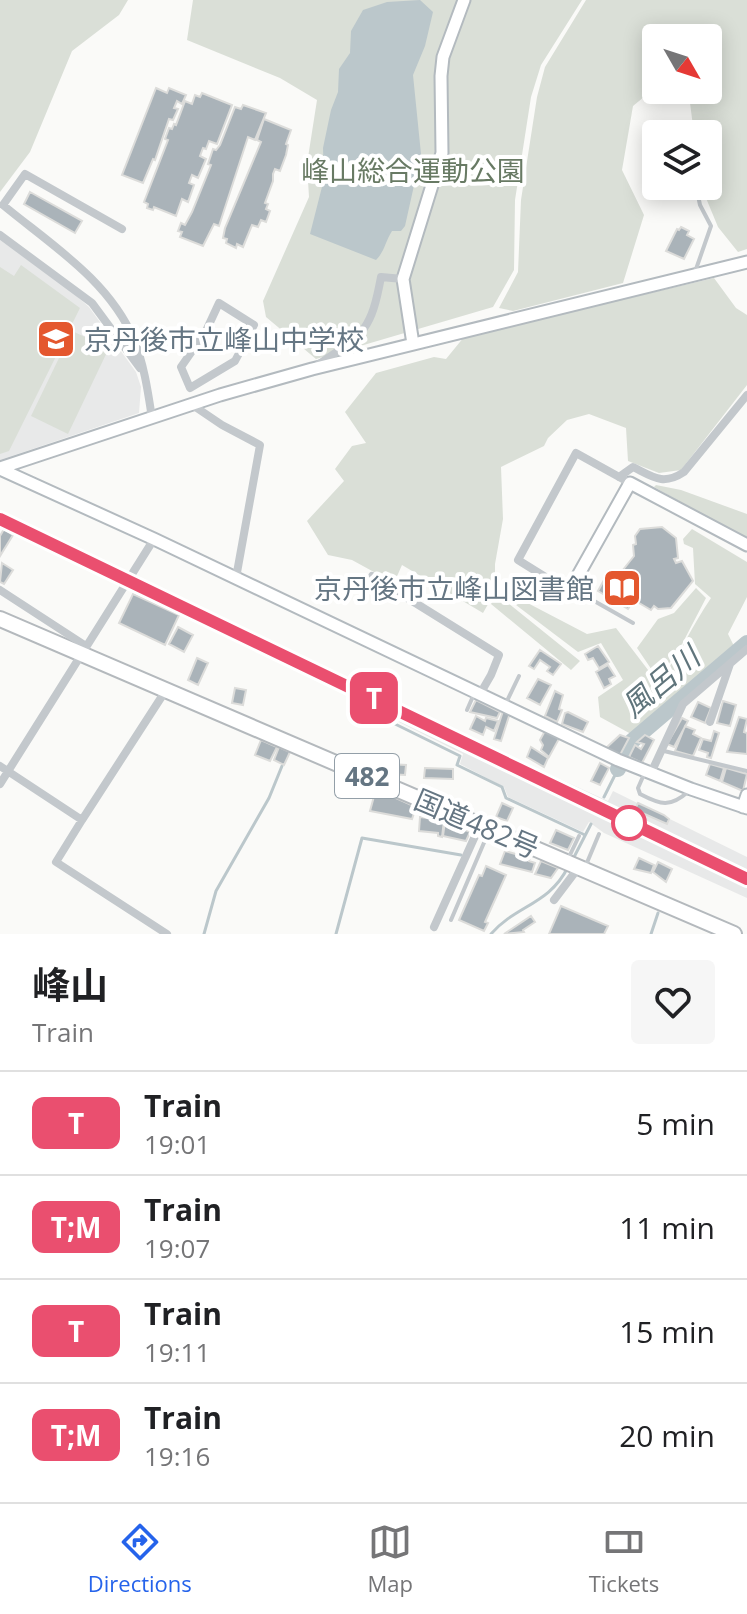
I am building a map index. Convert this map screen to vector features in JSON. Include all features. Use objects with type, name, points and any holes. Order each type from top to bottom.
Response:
[{"type":"highway","name":"国道482号","points":[[0,619],[83,650],[734,934]]},
{"type":"street","points":[[413,344],[403,279],[442,153],[443,57],[464,0]]},
{"type":"street","points":[[122,229],[25,174],[3,205],[93,280],[116,310],[134,339],[145,376],[152,418]]},
{"type":"street","points":[[0,235],[92,303],[145,376]]},
{"type":"street","points":[[0,468],[191,404],[312,369],[747,262]]},
{"type":"street","points":[[312,369],[347,346],[367,326],[374,314],[381,277],[403,279]]},
{"type":"street","points":[[219,303],[254,325],[235,361],[207,378],[190,388],[181,367],[206,331],[219,303]]},
{"type":"street","points":[[207,378],[220,395]]},
{"type":"street","points":[[747,395],[684,472],[672,480],[657,479],[633,467],[624,480],[571,588],[563,588],[518,560],[576,453],[624,480],[747,545]]},
{"type":"street","points":[[191,404],[260,445],[236,578]]},
{"type":"street","points":[[0,468],[621,761],[691,789],[746,803]]},
{"type":"street","points":[[0,784],[4,768],[154,539]]},
{"type":"street","points":[[372,576],[499,655],[491,675],[478,693]]},
{"type":"street","points":[[0,590],[83,650]]},
{"type":"street","points":[[648,772],[683,704],[747,649]]},
{"type":"street","points":[[710,722],[730,664]]},
{"type":"street","points":[[167,689],[56,862],[167,934]]},
{"type":"street","points":[[4,768],[82,820]]},
{"type":"street","points":[[434,927],[485,827]]},
{"type":"street","points":[[554,900],[576,866]]},
{"type":"lane","points":[[694,274],[711,226],[699,200]]},
{"type":"lane","points":[[571,588],[633,623]]},
{"type":"lane","points":[[505,705],[519,676]]},
{"type":"lane","points":[[467,710],[478,693]]},
{"type":"lane","points":[[661,750],[747,771]]},
{"type":"lane","points":[[648,772],[638,788],[640,794],[661,805],[671,804],[691,789]]},
{"type":"lane","points":[[451,920],[485,827]]},
{"type":"lane","points":[[576,866],[599,834]]},
{"type":"lane","points":[[576,866],[579,836]]},
{"type":"shaded area","points":[[420,0],[433,12],[425,46],[413,75],[421,154],[405,226],[401,231],[392,231],[376,260],[310,234],[324,179],[323,148],[338,92],[339,69],[350,53],[351,31],[363,10],[387,2]]},
{"type":"shaded area","name":"京丹後市立峰山中学校","points":[[0,240],[89,307],[136,372],[141,387],[139,413],[0,460]]},
{"type":"shaded area","points":[[391,702],[608,801],[613,791],[747,857],[747,898],[604,833],[589,822],[583,832],[508,797],[504,787],[460,764],[463,754],[391,718]]},
{"type":"green space","points":[[0,0],[128,0],[119,15],[72,51],[30,152],[0,192]]},
{"type":"green space","name":"峰山総合運動公園","points":[[193,0],[582,0],[541,65],[531,97],[515,200],[514,270],[493,307],[316,359],[266,317],[263,301],[309,197],[307,164],[317,100],[280,78],[187,40]]},
{"type":"green space","points":[[586,0],[747,0],[747,249],[738,252],[718,227],[707,200],[722,200],[722,120],[692,120],[690,104],[722,104],[722,24],[642,24],[642,99],[633,106],[622,170],[644,215],[623,283],[513,311],[499,308],[518,272],[521,200],[537,97],[545,67]]},
{"type":"green space","points":[[21,265],[80,308],[9,451],[0,454],[0,267],[14,276]]},
{"type":"green space","points":[[714,278],[736,308],[747,315],[747,385],[681,470],[659,473],[628,461],[626,428],[589,414],[567,420],[544,446],[501,467],[503,519],[495,564],[495,592],[483,613],[402,565],[394,583],[352,560],[328,555],[307,521],[344,481],[335,469],[352,446],[366,443],[345,412],[376,373],[434,357],[446,359],[464,337]]},
{"type":"green space","points":[[72,331],[109,348],[68,434],[31,416]]},
{"type":"green space","points":[[654,487],[681,490],[747,514],[747,539]]},
{"type":"green space","points":[[692,529],[747,562],[747,597],[728,634],[734,646],[631,734],[600,717],[598,697],[623,680],[601,643],[578,652],[516,605],[518,598],[587,634],[616,628],[658,683],[711,598],[695,584],[693,548],[684,544],[683,539]]},
{"type":"green space","points":[[696,588],[706,598],[680,648],[658,679],[637,648],[658,619],[674,613]]},
{"type":"green space","points":[[497,594],[580,661],[571,670],[491,604]]},
{"type":"building","points":[[156,88],[167,93],[169,88],[186,95],[182,104],[177,101],[174,108],[178,109],[173,120],[169,119],[155,160],[143,183],[122,175]]},
{"type":"building","points":[[202,93],[232,105],[217,144],[209,141],[206,149],[203,148],[200,156],[206,159],[198,178],[192,175],[189,183],[194,185],[188,202],[182,199],[176,216],[154,207],[153,210],[147,208],[148,204],[144,202],[168,140],[165,139],[169,128],[176,125],[185,101],[192,104],[195,95],[200,97]]},
{"type":"building","points":[[243,105],[266,113],[255,140],[248,137],[219,226],[214,224],[203,246],[180,237],[182,232],[178,231],[192,212],[211,165],[208,164],[213,149],[220,145],[235,107],[241,109]]},
{"type":"building","points":[[264,119],[291,130],[286,155],[280,171],[275,169],[273,174],[265,203],[270,211],[266,222],[261,220],[258,227],[252,225],[243,247],[237,244],[236,248],[223,238],[225,228],[261,142],[257,140]]},
{"type":"building","points":[[30,192],[82,221],[75,233],[24,204]]},
{"type":"building","points":[[681,227],[689,231],[687,235],[694,239],[684,259],[666,251]]},
{"type":"building","points":[[662,527],[676,538],[678,558],[674,559],[676,563],[682,561],[693,581],[671,608],[658,609],[654,606],[651,610],[634,600],[628,609],[598,591],[609,571],[618,576],[634,556],[635,536],[640,529]]},
{"type":"building","points":[[4,529],[13,535],[0,556],[0,536]]},
{"type":"building","points":[[2,563],[13,570],[4,584],[0,582]]},
{"type":"building","points":[[133,594],[179,615],[165,645],[119,623]]},
{"type":"building","points":[[178,627],[193,635],[184,652],[169,644]]},
{"type":"building","points":[[598,646],[609,662],[599,668],[593,658],[588,660],[585,654]]},
{"type":"building","points":[[540,650],[561,664],[553,675],[547,671],[550,667],[540,660],[534,669],[529,666]]},
{"type":"building","points":[[197,658],[208,663],[198,685],[188,680]]},
{"type":"building","points":[[608,665],[615,676],[609,679],[611,684],[604,688],[596,672]]},
{"type":"building","points":[[538,679],[551,685],[540,705],[527,698]]},
{"type":"building","points":[[235,688],[246,690],[243,705],[232,703]]},
{"type":"building","points":[[555,691],[563,695],[557,722],[545,716]]},
{"type":"building","points":[[476,700],[500,712],[497,718],[470,712]]},
{"type":"building","points":[[723,701],[736,705],[730,726],[717,723]]},
{"type":"building","points":[[698,702],[711,708],[705,723],[691,717]]},
{"type":"building","points":[[503,711],[510,713],[501,741],[494,739]]},
{"type":"building","points":[[568,712],[588,722],[583,732],[562,724]]},
{"type":"building","points":[[476,716],[485,721],[486,718],[498,721],[494,731],[486,727],[483,735],[470,729]]},
{"type":"building","points":[[739,717],[747,719],[744,732],[747,733],[747,754],[727,752]]},
{"type":"building","points":[[682,718],[688,721],[674,747],[667,744]]},
{"type":"building","points":[[685,726],[695,730],[693,734],[701,738],[693,756],[675,751]]},
{"type":"building","points":[[546,729],[560,737],[549,757],[541,750],[543,745],[540,740]]},
{"type":"building","points":[[714,731],[719,733],[711,758],[707,757],[708,753],[699,750],[703,739],[711,741]]},
{"type":"building","points":[[620,735],[629,738],[620,755],[606,748]]},
{"type":"building","points":[[645,735],[654,740],[642,763],[629,757],[635,745],[641,749],[644,744],[637,742]]},
{"type":"building","points":[[261,740],[277,747],[270,761],[255,755]]},
{"type":"building","points":[[279,747],[290,752],[284,765],[274,760]]},
{"type":"building","points":[[531,747],[548,758],[544,767],[527,757]]},
{"type":"building","points":[[600,763],[609,768],[600,785],[591,781]]},
{"type":"building","points":[[389,764],[406,765],[405,775],[388,774]]},
{"type":"building","points":[[710,764],[724,768],[720,781],[706,775]]},
{"type":"building","points":[[425,768],[453,769],[453,779],[424,778]]},
{"type":"building","points":[[726,768],[747,774],[743,791],[722,782]]},
{"type":"building","points":[[341,783],[366,786],[365,796],[341,793]]},
{"type":"building","points":[[376,789],[416,807],[412,819],[370,811]]},
{"type":"building","points":[[502,803],[513,808],[507,821],[496,817]]},
{"type":"building","points":[[638,803],[664,815],[669,819],[667,824],[638,811],[636,815],[633,813]]},
{"type":"building","points":[[625,810],[642,815],[633,835],[618,825]]},
{"type":"building","points":[[420,817],[444,820],[442,837],[438,833],[419,831]]},
{"type":"building","points":[[445,821],[470,832],[466,841],[443,836]]},
{"type":"building","points":[[556,830],[574,838],[568,850],[550,843]]},
{"type":"building","points":[[505,851],[530,858],[529,861],[535,863],[532,872],[500,864]]},
{"type":"building","points":[[639,858],[654,865],[651,873],[634,869]]},
{"type":"building","points":[[541,861],[558,868],[551,878],[535,874]]},
{"type":"building","points":[[658,862],[672,869],[666,882],[653,872]]},
{"type":"building","points":[[486,866],[506,875],[484,931],[459,920]]},
{"type":"building","points":[[561,906],[608,926],[604,934],[549,934]]},
{"type":"building","points":[[531,916],[535,922],[524,932],[504,934]]},
{"type":"waterway","name":"風呂川","points":[[618,769],[632,741],[747,643]]},
{"type":"waterway","points":[[391,722],[460,756],[457,765],[502,787],[506,798],[585,835]]},
{"type":"waterway","points":[[204,934],[216,891],[269,798],[282,766]]},
{"type":"waterway","points":[[604,797],[618,769]]},
{"type":"waterway","points":[[572,861],[591,824]]},
{"type":"waterway","points":[[336,934],[362,838],[461,855]]},
{"type":"waterway","points":[[491,934],[542,897],[560,880],[568,867]]},
{"type":"waterway","points":[[651,934],[658,913]]},
{"type":"railway","points":[[0,519],[747,879]]},
{"type":"train","name":"T","points":[[0,519],[747,879]]},
{"type":"place","name":"京丹後市立峰山中学校","points":[[56,339]]},
{"type":"place","name":"京丹後市立峰山図書館","points":[[622,588]]}]
